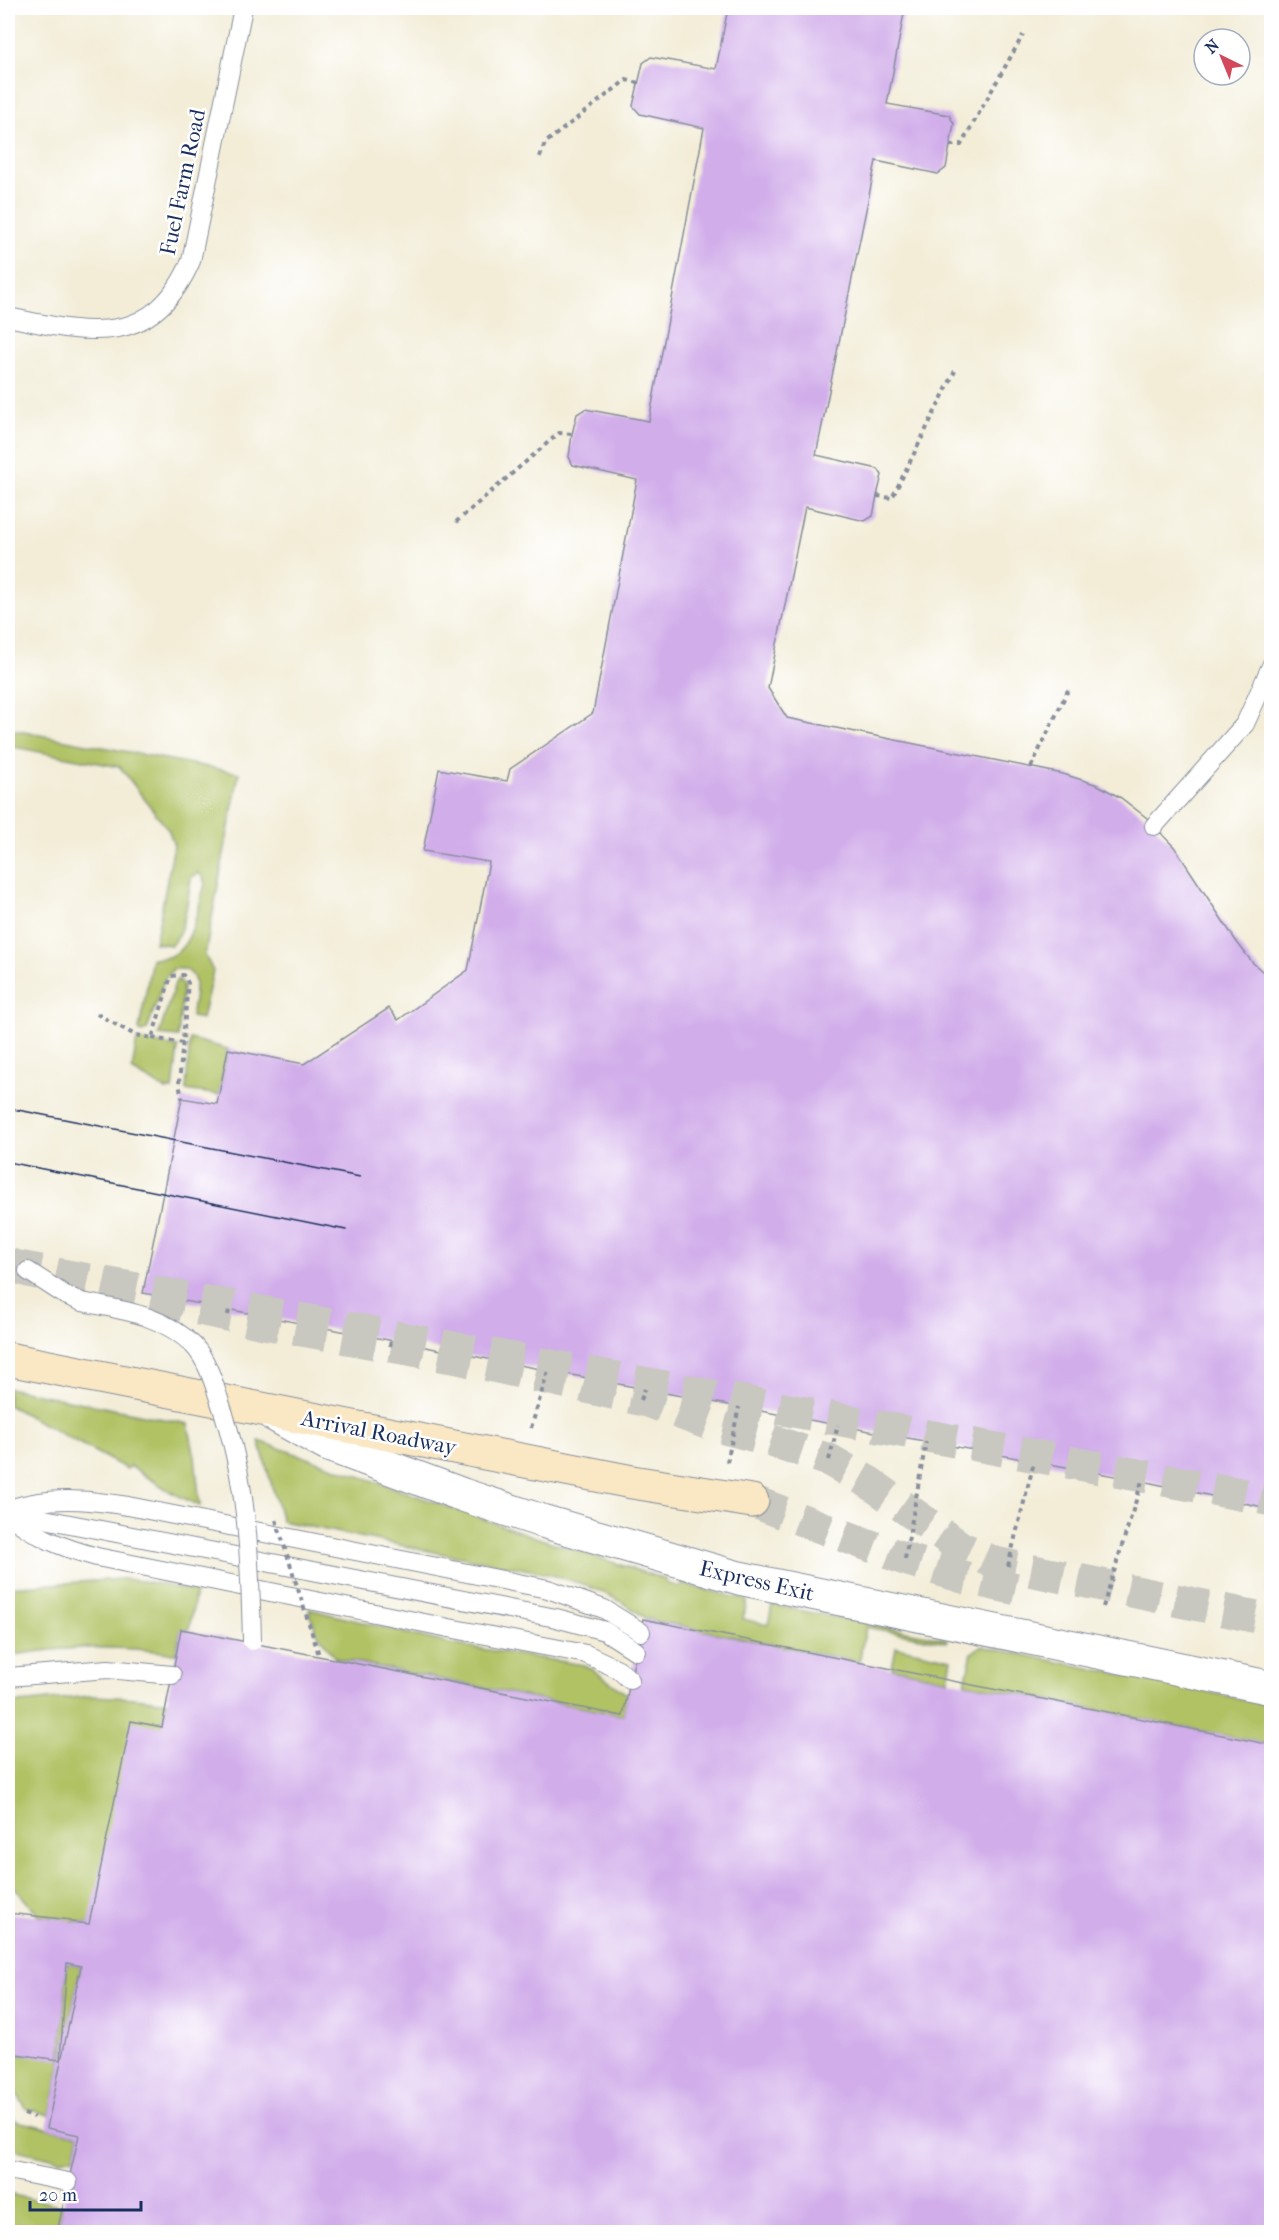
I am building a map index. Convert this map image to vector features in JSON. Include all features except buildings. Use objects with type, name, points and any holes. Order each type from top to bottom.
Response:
[{"type":"main road","name":"Arrival Roadway","points":[[8,1359],[632,1482],[752,1501]]},
{"type":"street","name":"Express Exit","points":[[263,1409],[326,1444],[392,1470],[531,1518],[706,1569],[739,1578],[1272,1688]]},
{"type":"lane","name":"Fuel Farm Road","points":[[8,318],[83,331],[106,331],[140,320],[158,309],[174,292],[191,261],[243,8]]},
{"type":"lane","points":[[1154,826],[1245,724],[1272,664]]},
{"type":"lane","points":[[28,1271],[64,1296],[145,1315],[184,1338],[202,1356],[225,1417],[242,1481],[250,1563],[252,1641]]},
{"type":"lane","points":[[8,1512],[44,1500],[65,1499],[140,1508],[548,1589],[604,1609],[641,1632]]},
{"type":"lane","points":[[8,1512],[573,1622],[605,1631],[636,1651]]},
{"type":"lane","points":[[8,1512],[34,1534],[62,1548],[586,1654],[618,1669],[630,1680]]},
{"type":"lane","points":[[8,1677],[108,1669],[172,1675]]},
{"type":"lane","points":[[8,2170],[68,2182]]},
{"type":"path","points":[[950,145],[961,145],[1023,35]]},
{"type":"path","points":[[540,157],[545,143],[626,80],[639,83]]},
{"type":"path","points":[[877,496],[892,498],[955,371]]},
{"type":"path","points":[[456,522],[559,433],[572,434]]},
{"type":"path","points":[[1031,767],[1069,688]]},
{"type":"path","points":[[152,1038],[171,976],[180,974],[186,978],[188,983],[179,1084],[182,1098]]},
{"type":"path","points":[[98,1014],[135,1035],[183,1044]]},
{"type":"path","points":[[228,1316],[229,1310]]},
{"type":"path","points":[[521,1460],[548,1371]]},
{"type":"path","points":[[641,1400],[645,1389]]},
{"type":"path","points":[[720,1495],[739,1407]]},
{"type":"path","points":[[829,1460],[838,1425]]},
{"type":"path","points":[[905,1559],[926,1442]]},
{"type":"path","points":[[1008,1566],[1034,1462]]},
{"type":"path","points":[[1103,1607],[1142,1481]]},
{"type":"path","points":[[24,2114],[34,2118]]},
{"type":"green space","points":[[8,729],[239,773],[205,955],[213,971],[202,1019],[191,1017],[195,992],[194,977],[183,969],[173,969],[164,980],[147,1030],[142,1032],[139,1030],[152,958],[165,958],[176,953],[184,945],[199,909],[205,884],[203,877],[198,873],[191,878],[185,914],[176,939],[171,945],[155,943],[174,845],[169,831],[120,767],[8,746]]},
{"type":"green space","points":[[178,979],[183,985],[178,1037],[159,1035],[175,983]]},
{"type":"green space","points":[[190,1039],[228,1049],[219,1095],[186,1090]]},
{"type":"green space","points":[[137,1040],[178,1047],[173,1090],[166,1090],[132,1070]]},
{"type":"green space","points":[[8,1388],[188,1424],[195,1457],[200,1506],[171,1492],[130,1466],[127,1469],[8,1405]]},
{"type":"green space","points":[[259,1441],[538,1538],[667,1580],[665,1583],[681,1587],[682,1584],[747,1600],[743,1619],[768,1625],[772,1605],[948,1639],[947,1642],[866,1627],[859,1662],[646,1619],[625,1604],[601,1592],[550,1574],[282,1521]]},
{"type":"green space","points":[[122,1579],[196,1591],[189,1630],[181,1629],[176,1654],[134,1649],[92,1648],[50,1650],[8,1656],[8,1587]]},
{"type":"green space","points":[[309,1609],[450,1644],[584,1665],[628,1695],[623,1716],[335,1658],[316,1631]]},
{"type":"green space","points":[[981,1646],[1271,1705],[1271,1745],[965,1683],[972,1653]]},
{"type":"green space","points":[[896,1647],[952,1659],[948,1680],[892,1668]]},
{"type":"green space","points":[[91,1696],[167,1702],[162,1727],[89,1924],[39,1916],[8,1880],[8,1704]]},
{"type":"green space","points":[[67,1963],[81,1966],[50,2115],[27,2109],[14,2090],[8,2089],[8,2053],[60,2059]]},
{"type":"green space","points":[[8,2111],[16,2121],[79,2135],[74,2157],[60,2160],[8,2148]]},
{"type":"green space","points":[[8,2194],[63,2206],[57,2232],[31,2232],[8,2228]]},
{"type":"tunnel","points":[[8,1264],[28,1271],[263,1323],[458,1358],[648,1401],[709,1424],[767,1439],[829,1460],[870,1483],[960,1547],[995,1563],[1272,1620]]},
{"type":"tunnel","points":[[8,1265],[1272,1500]]},
{"type":"tunnel","points":[[752,1501],[905,1559],[966,1578],[1017,1589]]},
{"type":"tram line","points":[[8,1108],[360,1177]]},
{"type":"tram line","points":[[8,1162],[346,1230]]}]
